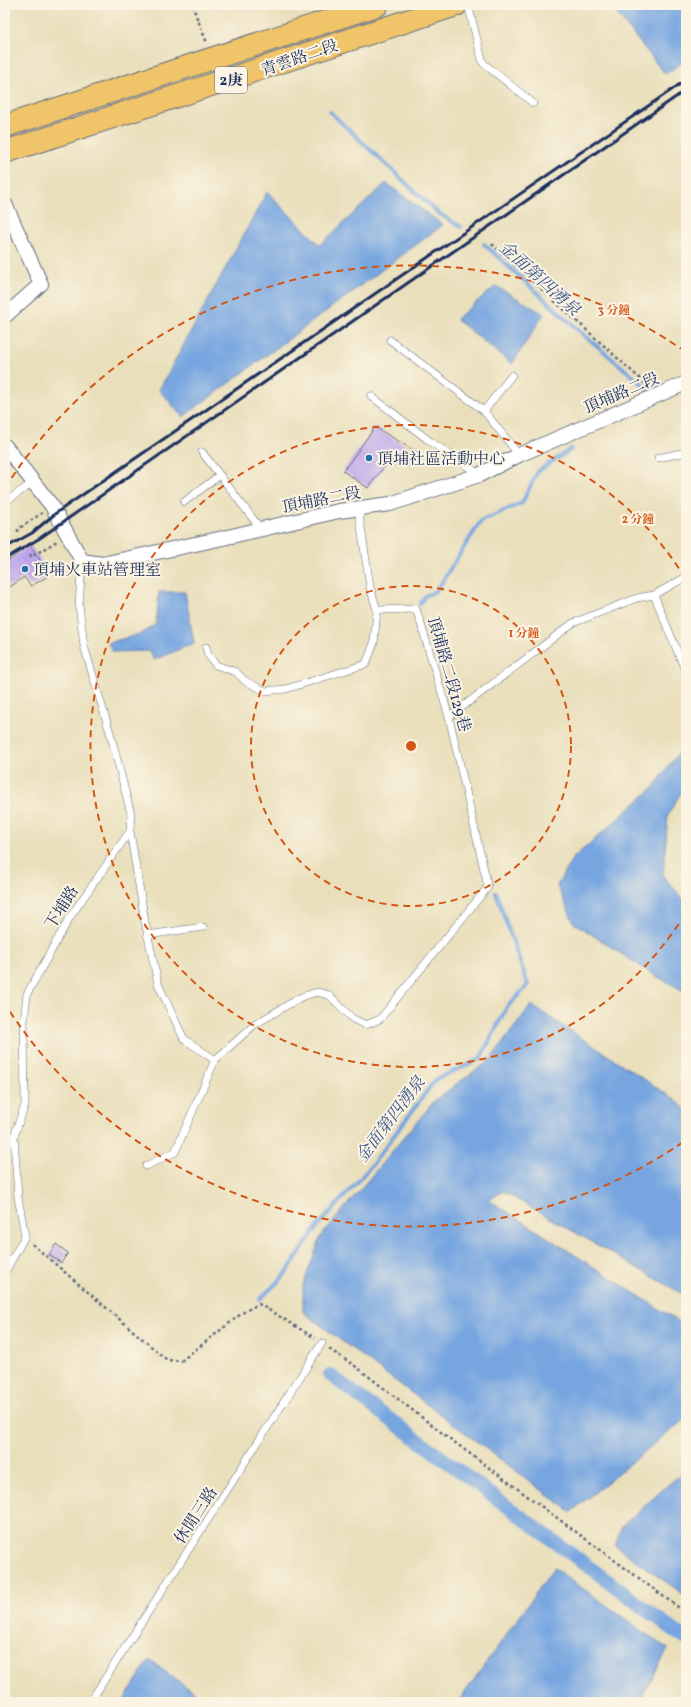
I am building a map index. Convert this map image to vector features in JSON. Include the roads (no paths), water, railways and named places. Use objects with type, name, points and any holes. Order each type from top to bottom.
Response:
[{"type":"main road","name":"青雲路二段","points":[[5,126],[213,58],[365,16],[456,5]]},
{"type":"main road","name":"青雲路二段","points":[[5,152],[236,78],[365,16]]},
{"type":"street","points":[[5,204],[41,284],[5,316]]},
{"type":"street","name":"頂埔路二段","points":[[82,560],[102,564],[358,507],[390,504],[479,475],[519,455],[686,383]]},
{"type":"street","points":[[5,446],[52,506],[82,560]]},
{"type":"lane","points":[[468,5],[483,63],[533,104]]},
{"type":"lane","points":[[390,340],[484,411],[519,455]]},
{"type":"lane","points":[[484,411],[512,375]]},
{"type":"lane","points":[[371,396],[418,433],[479,475]]},
{"type":"lane","points":[[202,452],[260,528]]},
{"type":"lane","points":[[658,458],[686,452]]},
{"type":"lane","points":[[184,502],[220,475]]},
{"type":"lane","points":[[5,502],[34,482]]},
{"type":"lane","points":[[206,646],[208,655],[216,665],[236,672],[245,681],[265,691],[286,689],[366,664],[374,643],[377,610],[370,587],[358,507]]},
{"type":"lane","points":[[82,560],[79,605],[84,646],[111,736],[131,814],[130,831],[147,935],[158,984],[184,1039],[215,1060],[174,1152],[146,1166]]},
{"type":"lane","points":[[449,717],[573,623],[637,598],[654,595],[686,577]]},
{"type":"lane","points":[[654,595],[686,672]]},
{"type":"lane","name":"頂埔路二段129巷","points":[[215,1060],[254,1025],[300,997],[317,992],[329,995],[353,1019],[366,1025],[380,1019],[488,888],[449,717],[416,609],[377,610]]},
{"type":"lane","name":"下埔路","points":[[5,1272],[25,1236],[18,1197],[14,1136],[25,1105],[24,1021],[26,994],[70,917],[130,831]]},
{"type":"lane","points":[[147,935],[203,927]]},
{"type":"lane","name":"休閒三路","points":[[90,1702],[322,1343]]},
{"type":"water","points":[[636,5],[686,5],[686,60],[665,74],[614,10]]},
{"type":"water","points":[[386,183],[443,225],[183,417],[159,390],[267,192],[320,245]]},
{"type":"water","points":[[496,286],[544,314],[512,364],[456,319]]},
{"type":"water","points":[[159,592],[185,592],[194,643],[154,660],[149,651],[113,652],[108,643],[143,633],[156,624]]},
{"type":"water","points":[[684,745],[686,747],[686,784],[668,815],[663,876],[686,902],[686,992],[654,975],[574,923],[557,886],[572,859],[653,788]]},
{"type":"water","points":[[531,1005],[676,1100],[686,1110],[686,1296],[503,1191],[489,1200],[686,1326],[686,1418],[571,1512],[303,1312],[303,1285],[321,1236],[436,1099],[490,1060]]},
{"type":"water","points":[[686,1469],[686,1596],[615,1546],[622,1526]]},
{"type":"water","points":[[554,1568],[668,1649],[639,1702],[458,1702]]},
{"type":"water","points":[[149,1660],[208,1702],[123,1702]]},
{"type":"waterway","name":"金面第四湧泉","points":[[316,5],[317,10]]},
{"type":"waterway","name":"金面第四湧泉","points":[[330,112],[438,213],[461,227]]},
{"type":"waterway","name":"金面第四湧泉","points":[[484,244],[577,329],[647,388],[647,395]]},
{"type":"waterway","name":"金面第四湧泉","points":[[420,604],[425,596],[436,591],[481,521],[522,503],[538,471],[571,449]]},
{"type":"waterway","name":"金面第四湧泉","points":[[260,1299],[284,1276],[317,1227],[372,1165],[436,1079],[480,1059],[507,1007],[528,985],[496,893]]},
{"type":"waterway","points":[[330,1375],[686,1639]]},
{"type":"railway","points":[[5,548],[32,533],[56,513],[686,80]]},
{"type":"railway","points":[[5,559],[40,538],[686,90]]},
{"type":"place","name":"頂埔社區活動中心","points":[[369,458]]},
{"type":"place","name":"頂埔火車站管理室","points":[[25,569]]}]
